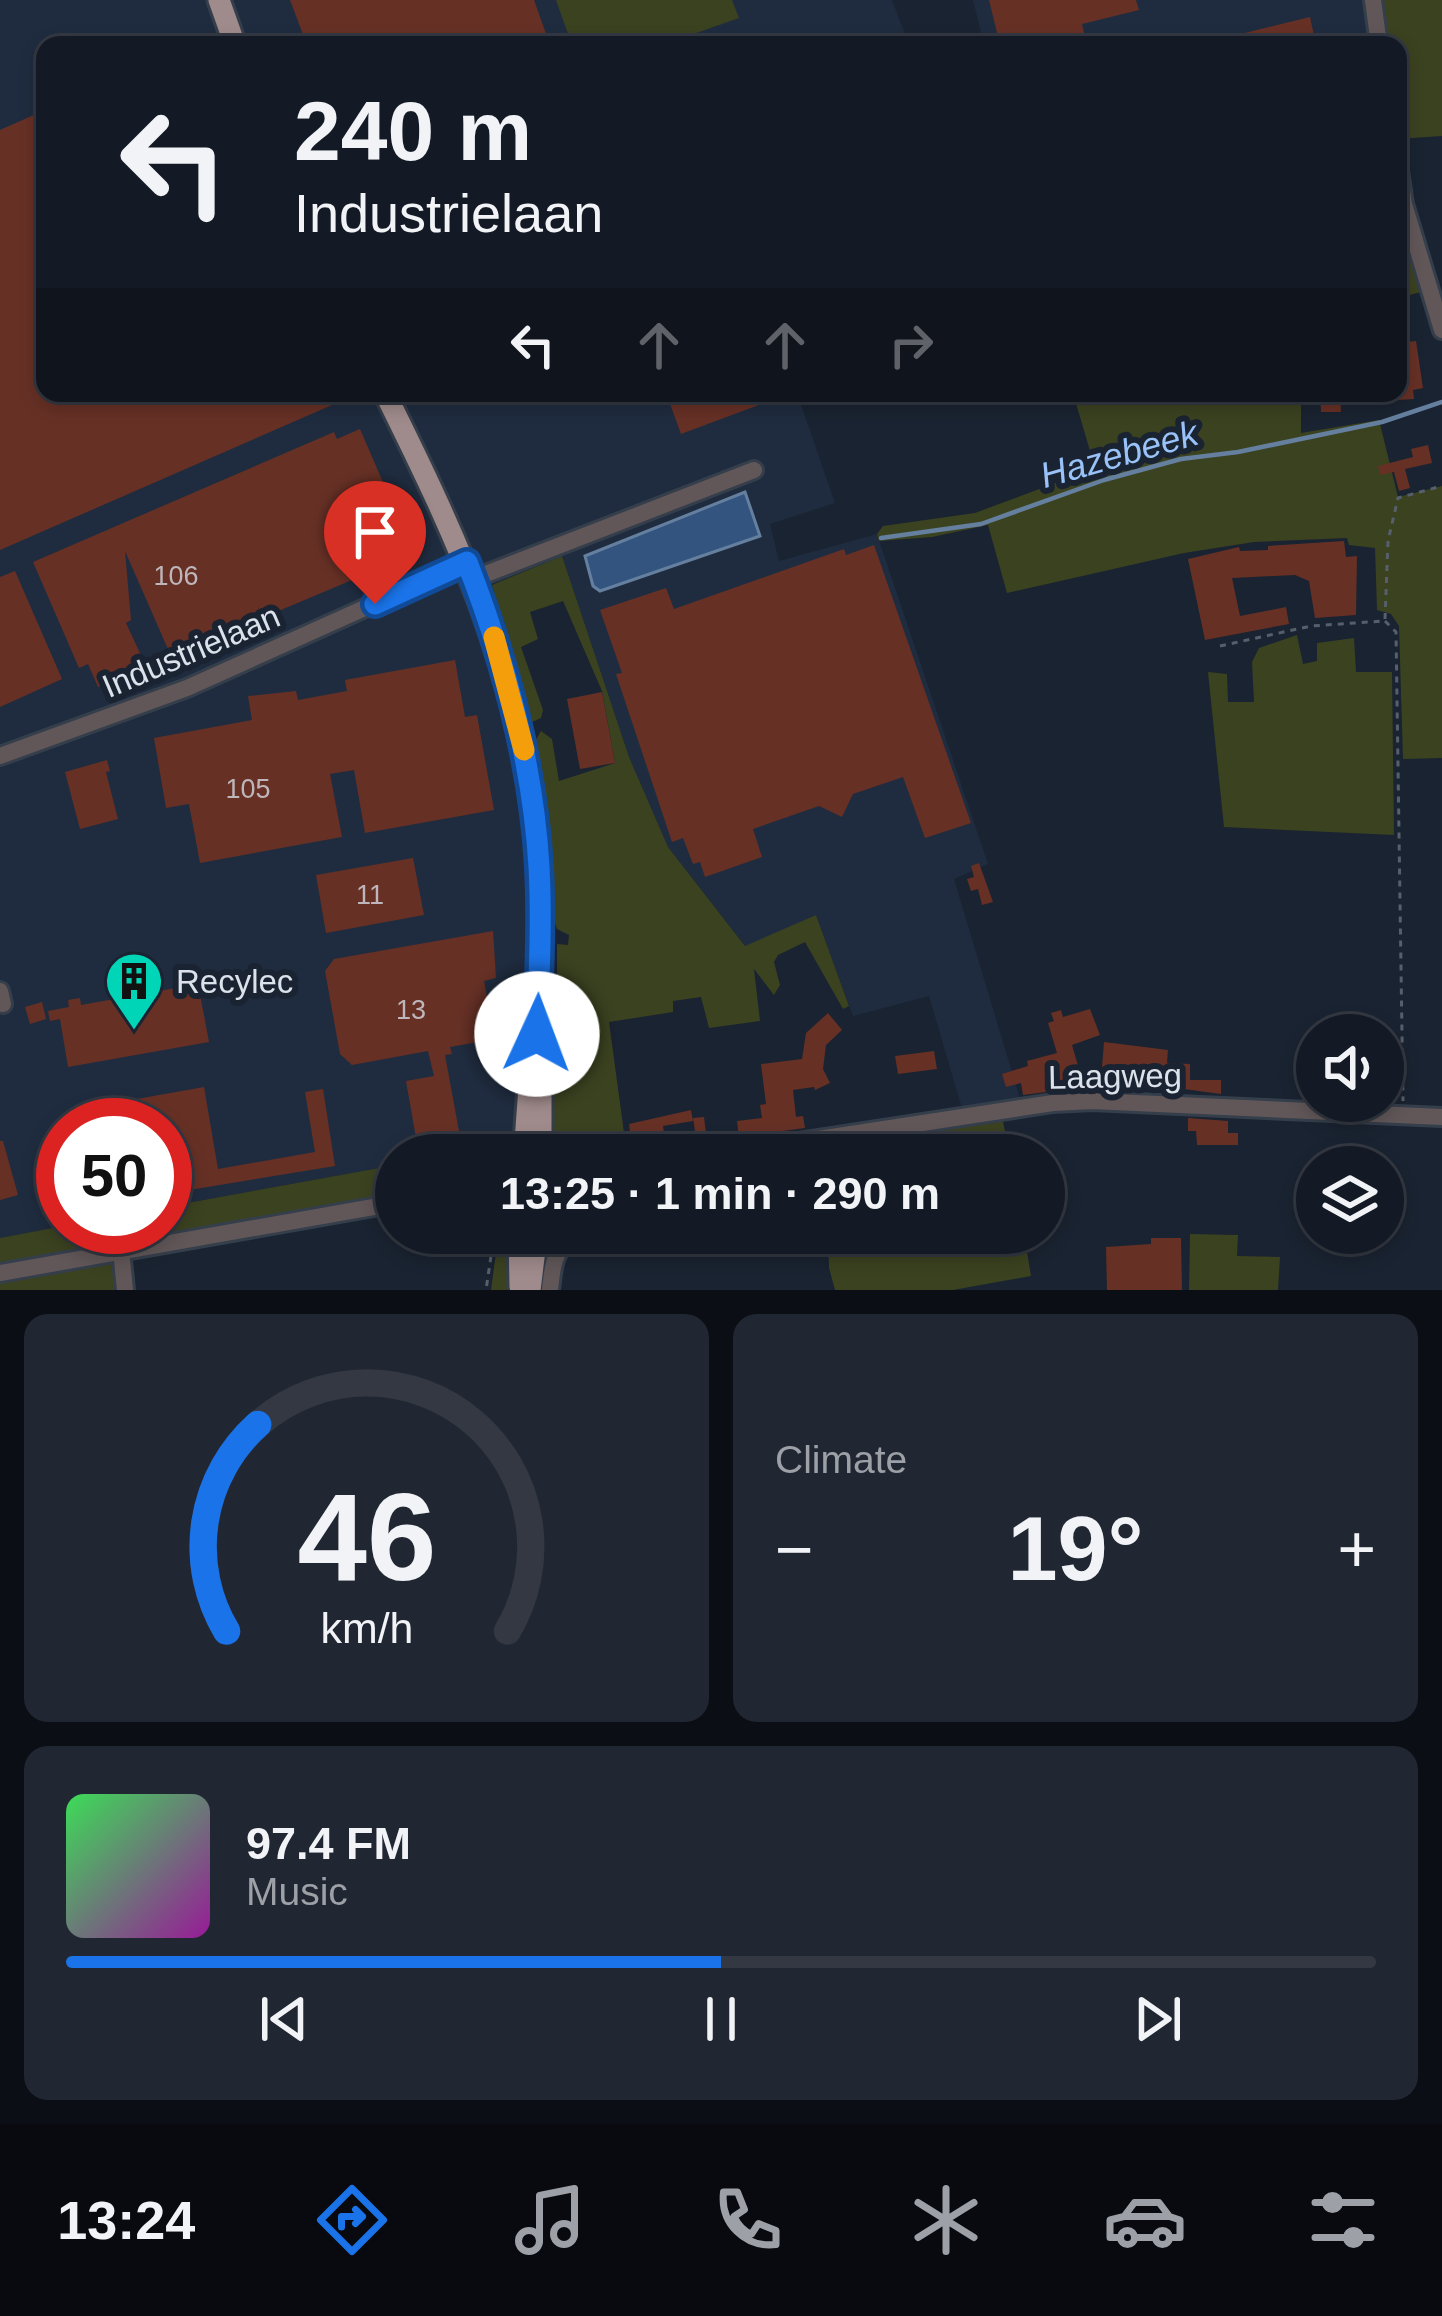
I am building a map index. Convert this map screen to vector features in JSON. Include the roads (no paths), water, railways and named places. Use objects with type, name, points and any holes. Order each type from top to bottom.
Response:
[{"type":"main road","points":[[219,0],[232,36]]},
{"type":"main road","points":[[390,402],[470,571],[515,709],[536,825],[541,912],[536,1070],[542,1097],[541,1134]]},
{"type":"main road","points":[[526,1134],[530,1084],[536,1070]]},
{"type":"main road","points":[[520,1254],[520,1290]]},
{"type":"main road","points":[[530,1290],[534,1254]]},
{"type":"street","points":[[1373,0],[1378,36]]},
{"type":"street","points":[[1407,214],[1442,330]]},
{"type":"street","name":"Industrielaan","points":[[0,756],[187,688],[470,571],[754,470]]},
{"type":"street","name":"Laagweg","points":[[858,1134],[1092,1101],[1442,1117]]},
{"type":"street","points":[[192,1238],[375,1207]]},
{"type":"street","points":[[0,1273],[100,1254]]},
{"type":"street","points":[[121,1254],[125,1290]]},
{"type":"street","points":[[550,1290],[557,1254]]},
{"type":"water","points":[[745,492],[760,536],[600,591],[593,586],[585,556]]},
{"type":"waterway","name":"Hazebeek","points":[[881,538],[981,524],[1104,480],[1181,459],[1382,422],[1442,402]]},
{"type":"place","name":"Recylec","points":[[134,1032]]}]
